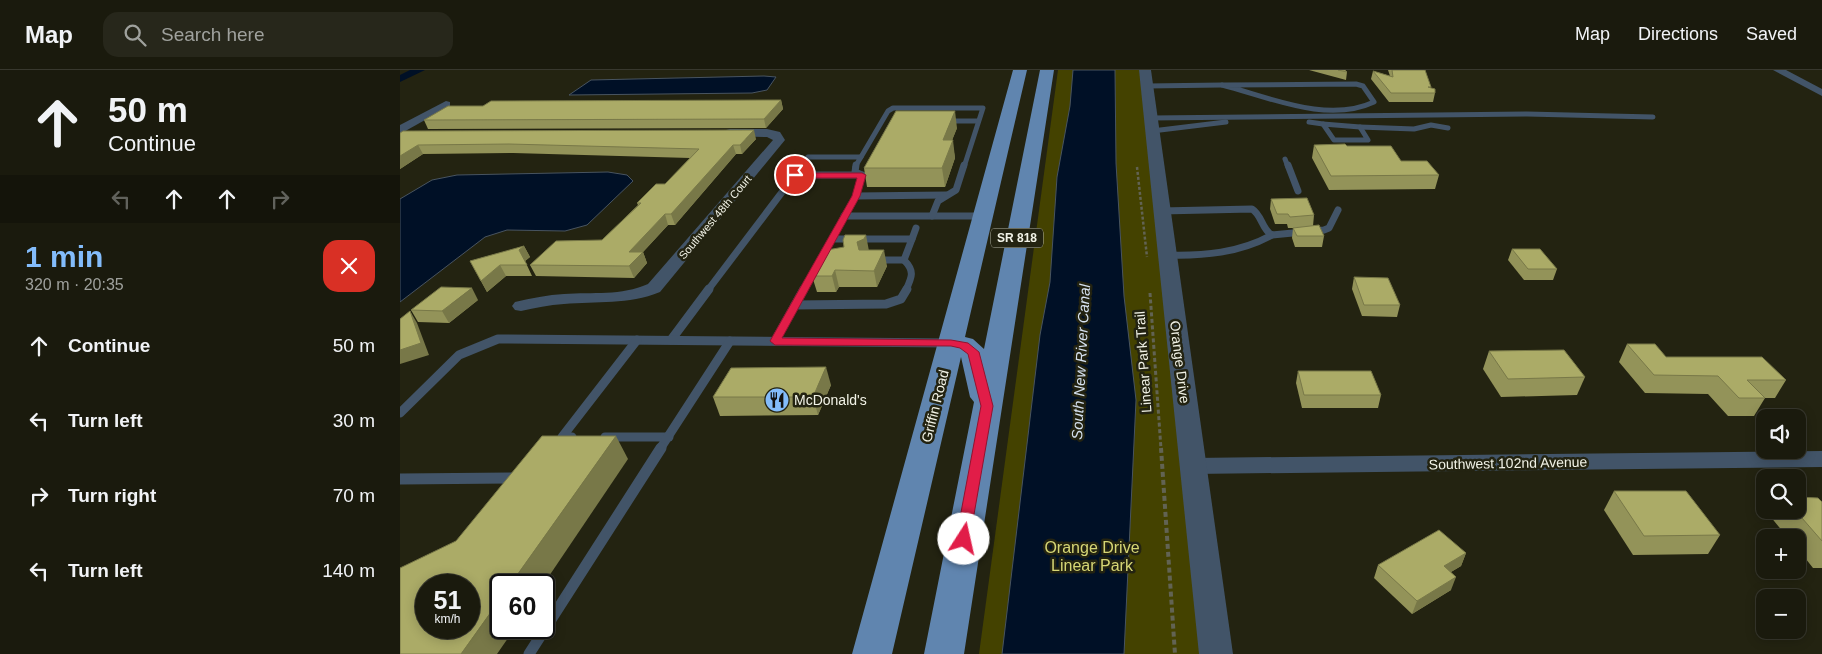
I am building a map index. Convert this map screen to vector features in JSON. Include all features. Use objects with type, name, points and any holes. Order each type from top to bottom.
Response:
[{"type":"main road","name":"Griffin Road","points":[[872,654],[1020,70]]},
{"type":"main road","name":"SR 818","points":[[944,654],[1047,70]]},
{"type":"main road","points":[[972,262],[991,284],[1008,291]]},
{"type":"main road","points":[[951,343],[964,345],[973,352],[987,406]]},
{"type":"street","points":[[1778,70],[1822,93]]},
{"type":"street","name":"Orange Drive","points":[[1146,78],[1161,211],[1157,257],[1193,466],[1216,654]]},
{"type":"street","points":[[400,130],[446,104]]},
{"type":"street","name":"Southwest 48th Court","points":[[521,306],[552,300],[615,299],[643,294],[654,288],[776,145],[780,134],[721,133]]},
{"type":"street","points":[[400,135],[420,134]]},
{"type":"street","name":"Southwest 102nd Avenue","points":[[1193,466],[1822,459]]},
{"type":"lane","points":[[1146,78],[1221,85],[1359,84],[1374,102],[1360,109],[1310,108],[1221,85]]},
{"type":"lane","points":[[862,175],[855,172],[854,167],[884,117],[892,108],[983,108],[956,190],[946,195],[936,204],[932,216]]},
{"type":"lane","points":[[1151,124],[1527,114],[1653,117]]},
{"type":"lane","points":[[884,117],[893,117]]},
{"type":"lane","points":[[1151,124],[1286,120],[1360,127],[1414,129],[1421,125],[1437,125],[1448,128]]},
{"type":"lane","points":[[940,121],[978,121]]},
{"type":"lane","points":[[1323,124],[1334,140],[1368,140],[1360,127]]},
{"type":"lane","points":[[671,340],[808,157],[861,157]]},
{"type":"lane","points":[[1285,159],[1298,191]]},
{"type":"lane","points":[[795,175],[862,175]]},
{"type":"lane","points":[[775,341],[795,305],[824,260],[832,239],[856,196],[862,175]]},
{"type":"lane","points":[[856,196],[946,195]]},
{"type":"lane","points":[[1161,211],[1252,209],[1258,213],[1272,235]]},
{"type":"lane","points":[[1157,257],[1196,256],[1221,252],[1272,235],[1324,230],[1330,228],[1338,210]]},
{"type":"lane","points":[[844,216],[984,216]]},
{"type":"lane","points":[[904,260],[916,228]]},
{"type":"lane","points":[[832,239],[912,239]]},
{"type":"lane","points":[[865,260],[904,260]]},
{"type":"lane","points":[[795,305],[886,304],[895,302],[905,295],[913,273],[904,260]]},
{"type":"lane","points":[[400,413],[459,355],[498,339],[951,343]]},
{"type":"lane","points":[[637,340],[559,440],[586,437],[669,437]]},
{"type":"lane","points":[[529,654],[730,341]]},
{"type":"lane","points":[[400,479],[520,475],[506,493]]},
{"type":"path","points":[[1137,157],[1143,236],[1157,257]]},
{"type":"path","name":"Linear Park Trail","points":[[1150,291],[1152,343],[1175,654]]},
{"type":"green space","name":"Orange Drive Linear Park","points":[[1058,70],[1141,70],[1201,654],[979,654]]},
{"type":"water","name":"South New River Canal","points":[[1073,70],[1115,70],[1116,163],[1124,296],[1136,400],[1124,654],[1002,654],[1040,335],[1050,282],[1057,177],[1070,106]]},
{"type":"water","points":[[776,77],[767,90],[752,93],[569,95],[591,80]]},
{"type":"water","points":[[608,172],[627,175],[633,181],[587,225],[565,231],[507,230],[485,237],[400,302],[400,199],[432,180],[457,175]]},
{"type":"building","points":[[1392,70],[1425,70],[1431,87],[1428,87],[1435,89],[1435,93],[1391,93],[1373,71],[1393,77]]},
{"type":"building","points":[[781,100],[764,119],[424,120],[448,106],[483,106],[491,101]]},
{"type":"building","points":[[896,111],[955,111],[943,140],[953,140],[942,168],[864,168]]},
{"type":"building","points":[[754,130],[740,145],[733,145],[671,214],[665,214],[629,252],[643,252],[629,266],[530,265],[556,241],[602,240],[641,203],[637,203],[656,184],[665,184],[699,149],[509,144],[418,145],[400,156],[400,133],[403,131]]},
{"type":"building","points":[[1345,144],[1347,146],[1391,146],[1401,161],[1427,161],[1439,175],[1331,176],[1314,145]]},
{"type":"building","points":[[1307,198],[1314,215],[1290,217],[1288,214],[1277,214],[1271,199]]},
{"type":"building","points":[[1319,225],[1324,236],[1297,236],[1293,228]]},
{"type":"building","points":[[845,235],[866,235],[864,239],[857,242],[859,250],[884,250],[874,271],[835,270],[832,276],[812,276],[827,250],[844,247],[843,240]]},
{"type":"building","points":[[524,246],[519,250],[527,265],[500,265],[481,281],[470,261]]},
{"type":"building","points":[[1512,249],[1540,249],[1557,269],[1528,269]]},
{"type":"building","points":[[1354,277],[1388,278],[1400,305],[1364,305]]},
{"type":"building","points":[[441,287],[472,288],[442,311],[411,310]]},
{"type":"building","points":[[410,311],[421,343],[400,350],[400,319]]},
{"type":"building","points":[[1627,344],[1655,344],[1666,357],[1762,357],[1786,380],[1747,380],[1765,398],[1739,398],[1718,376],[1654,375]]},
{"type":"building","points":[[1564,350],[1585,377],[1508,379],[1489,351]]},
{"type":"building","points":[[826,367],[813,397],[713,397],[731,368]]},
{"type":"building","points":[[1298,371],[1371,371],[1381,395],[1304,395]]},
{"type":"building","points":[[542,436],[616,436],[518,574],[490,574],[490,613],[480,627],[480,574],[415,574],[415,639],[472,639],[461,654],[400,654],[400,568],[456,541]]},
{"type":"building","points":[[1614,491],[1686,491],[1720,535],[1644,536]]},
{"type":"building","points":[[1806,497],[1818,498],[1822,502],[1822,541],[1803,519],[1806,519]]},
{"type":"building","points":[[1439,530],[1466,553],[1444,566],[1456,577],[1417,601],[1378,565]]},
{"type":"waterway","points":[[400,79],[419,70]]},
{"type":"place","name":"McDonald's","points":[[777,400]]},
{"type":"route","points":[[795,175],[862,175],[856,196],[775,341],[951,343],[964,345],[973,352],[987,406],[964,539]]}]
